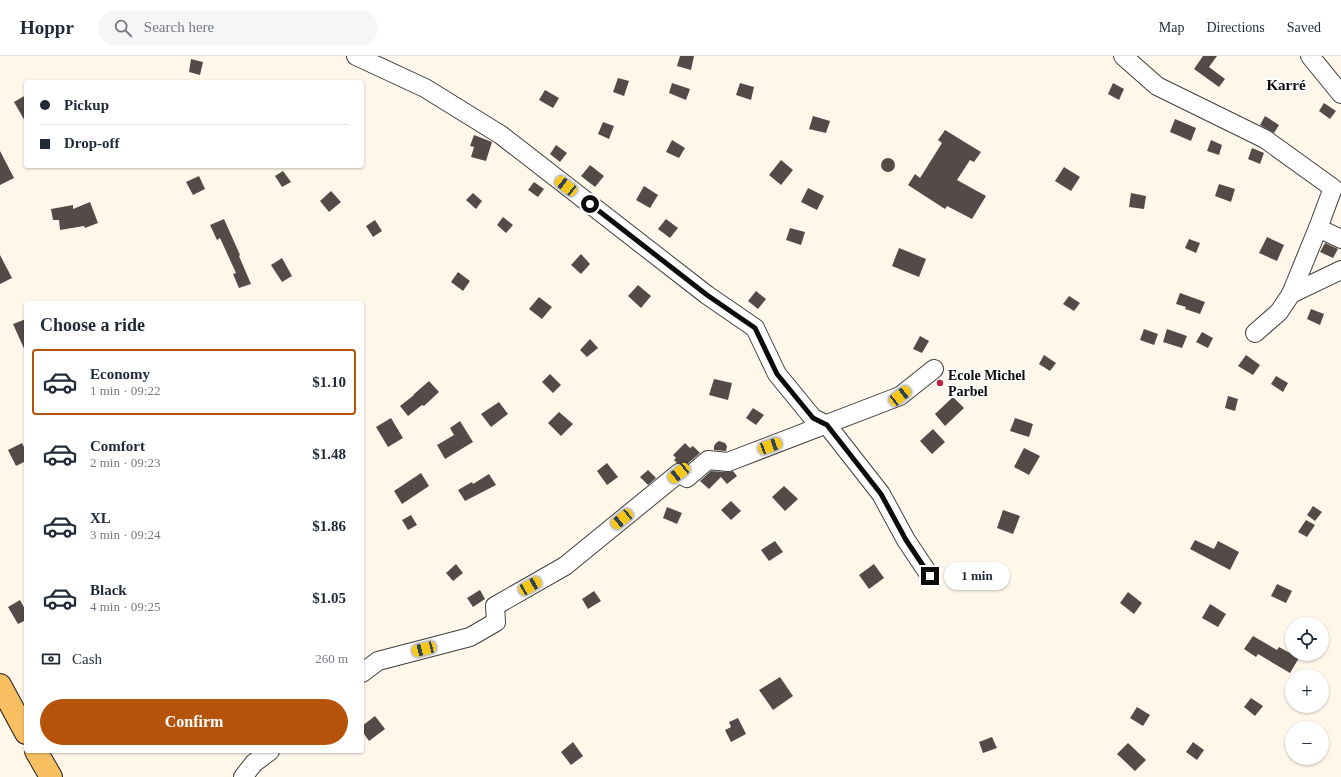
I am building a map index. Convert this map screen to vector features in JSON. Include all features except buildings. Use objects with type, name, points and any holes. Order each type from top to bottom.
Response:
[{"type":"main road","points":[[0,685],[24,729]]},
{"type":"main road","points":[[37,753],[51,777]]},
{"type":"street","points":[[356,56],[425,88],[501,135],[707,295],[755,328],[777,374],[813,418],[827,425],[881,494],[906,540],[930,576]]},
{"type":"street","points":[[1123,56],[1157,86],[1265,139],[1333,188],[1291,294],[1279,312],[1255,333]]},
{"type":"street","points":[[1310,56],[1341,94]]},
{"type":"street","points":[[1318,228],[1341,239]]},
{"type":"street","points":[[1291,294],[1341,270]]},
{"type":"street","points":[[364,672],[378,661],[470,637],[496,622],[495,606],[565,566],[679,473],[687,478],[708,460],[728,462],[900,396],[934,369]]},
{"type":"street","points":[[243,777],[254,763],[267,753]]},
{"type":"place","name":"Ecole Michel Parbel","points":[[940,383]]},
{"type":"district","name":"Karré","points":[[1286,85]]},
{"type":"route","points":[[590,204],[707,295],[755,328],[777,374],[813,418],[827,425],[881,494],[906,540],[930,576]]}]
